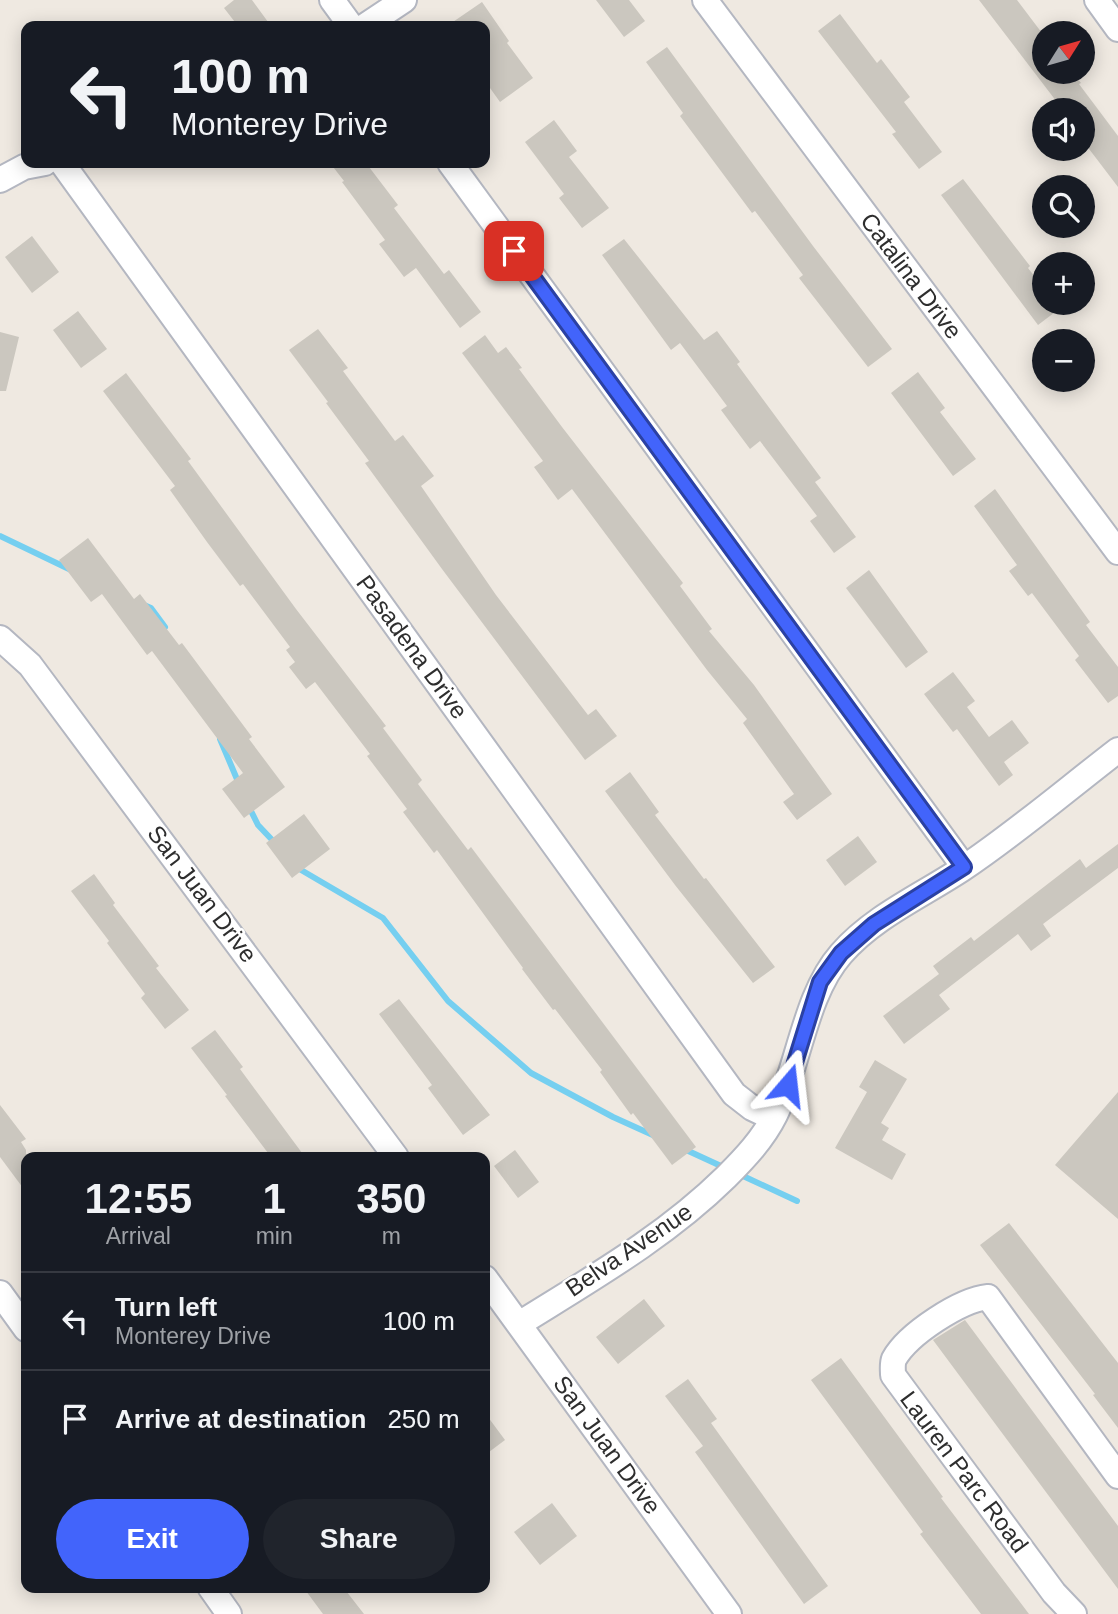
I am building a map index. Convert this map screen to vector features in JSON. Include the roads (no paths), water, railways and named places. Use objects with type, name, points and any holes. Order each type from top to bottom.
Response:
[{"type":"street","points":[[332,0],[347,21]]},
{"type":"street","points":[[372,21],[404,0]]},
{"type":"street","name":"Catalina Drive","points":[[705,0],[1118,552]]},
{"type":"street","points":[[1097,0],[1118,29]]},
{"type":"street","points":[[0,180],[22,168]]},
{"type":"street","name":"Pasadena Drive","points":[[66,168],[734,1094],[752,1108],[773,1118]]},
{"type":"street","points":[[454,168],[964,867]]},
{"type":"street","name":"San Juan Drive","points":[[0,638],[30,665],[392,1152]]},
{"type":"street","name":"Belva Avenue","points":[[519,1324],[643,1246],[703,1200],[750,1153],[773,1118],[788,1085],[820,982],[841,953],[874,924],[964,867],[1118,750]]},
{"type":"street","name":"San Juan Drive","points":[[490,1285],[729,1614]]},
{"type":"street","points":[[0,1293],[21,1322]]},
{"type":"street","name":"Lauren Parc Road","points":[[1074,1614],[1054,1593],[892,1376],[893,1361],[917,1334],[952,1309],[974,1299],[988,1297],[1118,1476]]},
{"type":"street","points":[[214,1593],[229,1614]]},
{"type":"waterway","points":[[0,536],[71,570]]},
{"type":"waterway","points":[[144,605],[151,608],[165,627]]},
{"type":"waterway","points":[[220,739],[239,784]]},
{"type":"waterway","points":[[249,807],[258,825],[275,843]]},
{"type":"waterway","points":[[296,867],[383,918],[448,1001],[531,1073],[655,1136]]},
{"type":"waterway","points":[[684,1149],[721,1166]]},
{"type":"waterway","points":[[743,1176],[797,1201]]}]
